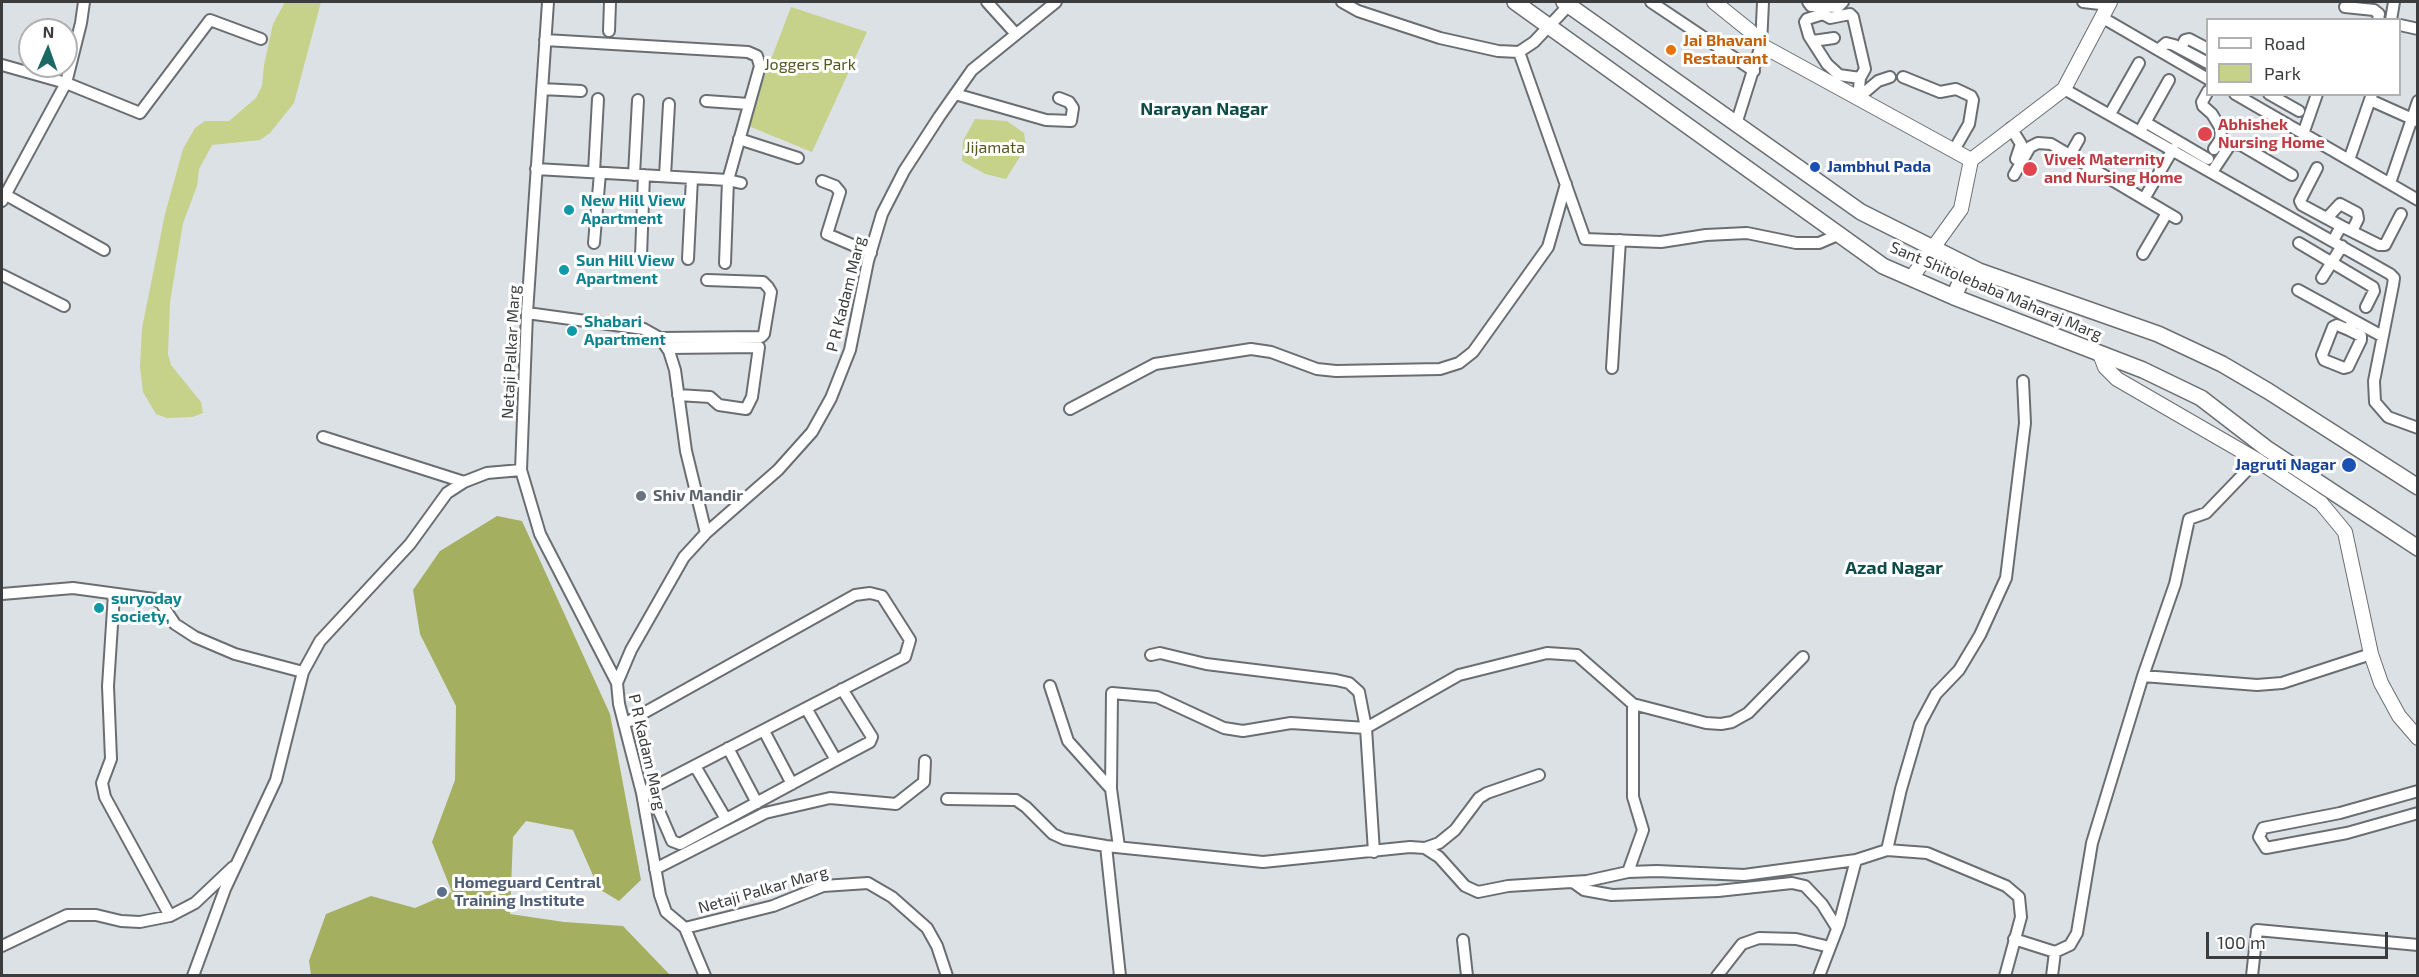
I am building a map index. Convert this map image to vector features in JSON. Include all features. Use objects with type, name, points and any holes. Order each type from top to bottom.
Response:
[{"type":"main road","name":"Sant Shitolebaba Maharaj Marg","points":[[1515,2],[1883,266],[1954,297],[2143,370],[2201,398],[2298,469],[2418,548]]},
{"type":"main road","name":"Sant Shitolebaba Maharaj Marg","points":[[1567,3],[1861,212],[1967,266],[2158,334],[2222,364],[2268,390],[2418,487]]},
{"type":"main road","points":[[1954,297],[1967,266]]},
{"type":"street","points":[[84,2],[66,83],[4,198],[104,250]]},
{"type":"street","name":"Netaji Palkar Marg","points":[[548,2],[527,313],[521,470],[540,534],[617,683]]},
{"type":"street","points":[[609,31],[610,2]]},
{"type":"street","points":[[987,2],[1015,33]]},
{"type":"street","name":"P R Kadam Marg","points":[[685,928],[666,912],[655,869],[646,791],[624,724],[617,683],[631,650],[684,557],[706,533],[777,470],[812,432],[831,398],[850,350],[871,252],[882,214],[904,171],[972,70],[1056,2]]},
{"type":"street","points":[[1342,2],[1358,11],[1440,38],[1498,51],[1519,52],[1550,25],[1567,3]]},
{"type":"street","points":[[1651,2],[1754,71]]},
{"type":"street","points":[[1714,2],[1750,31],[1761,45],[1971,160]]},
{"type":"street","points":[[1737,122],[1761,45],[1763,2]]},
{"type":"street","points":[[1808,2],[1811,6],[1838,7],[1843,2]]},
{"type":"street","points":[[2083,2],[2107,8],[2158,50],[2206,78]]},
{"type":"street","points":[[2391,18],[2394,2]]},
{"type":"street","points":[[2345,7],[2374,10],[2379,14],[2378,18]]},
{"type":"street","points":[[1912,277],[1930,248],[1961,209],[1971,160],[2064,88],[2107,8]]},
{"type":"street","points":[[1858,98],[1860,78],[1865,69],[1852,16],[1850,14],[1830,18],[1823,14],[1807,19],[1805,22],[1812,41],[1827,64],[1839,75],[1860,78]]},
{"type":"street","points":[[2,65],[66,83],[140,113],[210,20],[261,39]]},
{"type":"street","points":[[2401,25],[2418,29]]},
{"type":"street","points":[[1812,41],[1834,38]]},
{"type":"street","points":[[2181,48],[2185,40],[2189,39],[2206,48]]},
{"type":"street","points":[[545,40],[748,52],[757,56],[760,66],[728,180],[725,263]]},
{"type":"street","points":[[2158,50],[2166,43],[2181,48],[2206,62]]},
{"type":"street","points":[[1519,52],[1585,239],[1661,242],[1706,235],[1747,233],[1796,243],[1818,243],[1840,234]]},
{"type":"street","points":[[2110,114],[2139,63]]},
{"type":"street","points":[[1858,98],[1878,81],[1890,76]]},
{"type":"street","points":[[1903,77],[1940,92],[1956,89],[1971,96],[1973,100],[1969,124],[1954,150]]},
{"type":"street","points":[[2142,127],[2169,80]]},
{"type":"street","points":[[2064,88],[2110,114],[2211,154],[2220,140],[2221,129],[2212,114],[2203,106],[2202,102],[2206,95]]},
{"type":"street","points":[[542,89],[581,91]]},
{"type":"street","points":[[955,94],[1046,120],[1071,121],[1073,108],[1069,102],[1059,98]]},
{"type":"street","points":[[2238,96],[2418,200]]},
{"type":"street","points":[[2264,111],[2268,96]]},
{"type":"street","points":[[2272,96],[2299,111]]},
{"type":"street","points":[[2303,134],[2316,96]]},
{"type":"street","points":[[2349,160],[2371,97],[2415,120]]},
{"type":"street","points":[[594,243],[598,99]]},
{"type":"street","points":[[638,100],[641,256]]},
{"type":"street","points":[[706,101],[749,104]]},
{"type":"street","points":[[2390,183],[2415,120],[2418,101]]},
{"type":"street","points":[[665,177],[669,104]]},
{"type":"street","points":[[2142,127],[2173,149],[2394,278],[2374,381],[2375,402],[2388,417],[2418,428]]},
{"type":"street","points":[[2011,128],[2024,149]]},
{"type":"street","points":[[739,139],[798,158]]},
{"type":"street","points":[[2070,155],[2079,139]]},
{"type":"street","points":[[2015,162],[2024,149],[2038,143],[2051,144],[2171,215],[2143,254]]},
{"type":"street","points":[[2212,172],[2230,145],[2235,144],[2241,145],[2292,175]]},
{"type":"street","points":[[2014,175],[2024,149]]},
{"type":"street","points":[[2144,199],[2173,149]]},
{"type":"street","points":[[2317,168],[2300,201],[2302,205],[2379,245],[2385,245],[2401,214]]},
{"type":"street","points":[[536,169],[728,180],[741,183]]},
{"type":"street","points":[[688,259],[692,178]]},
{"type":"street","points":[[822,181],[835,186],[840,192],[827,234],[871,252]]},
{"type":"street","points":[[1070,409],[1155,364],[1251,348],[1271,352],[1317,369],[1335,371],[1440,369],[1459,363],[1473,352],[1548,247],[1566,183]]},
{"type":"street","points":[[2328,218],[2340,204],[2357,213],[2352,231]]},
{"type":"street","points":[[2322,278],[2332,261],[2341,226]]},
{"type":"street","points":[[1612,368],[1620,240]]},
{"type":"street","points":[[2299,243],[2373,287],[2366,307]]},
{"type":"street","points":[[2,275],[64,306]]},
{"type":"street","points":[[660,338],[761,337],[764,334],[771,292],[763,282],[707,280]]},
{"type":"street","points":[[2298,290],[2351,325],[2382,336]]},
{"type":"street","points":[[527,313],[644,329],[660,338],[667,348],[675,370],[686,451],[706,533]]},
{"type":"street","points":[[667,348],[759,347],[752,397],[746,409],[719,405],[710,397],[678,394]]},
{"type":"street","points":[[2100,354],[2105,367],[2117,379],[2257,460],[2321,503],[2345,532],[2371,654],[2381,683],[2398,716],[2418,738]]},
{"type":"street","points":[[1887,850],[1900,789],[1920,724],[1936,694],[1959,670],[1980,635],[2006,578],[2025,423],[2023,381]]},
{"type":"street","points":[[323,437],[464,482]]},
{"type":"street","points":[[2014,939],[2055,952],[2070,945],[2077,933],[2092,843],[2143,676],[2175,584],[2189,519],[2206,513],[2257,460]]},
{"type":"street","points":[[193,975],[237,863],[276,780],[303,672],[320,641],[344,612],[410,544],[447,493],[464,482],[487,473],[521,470]]},
{"type":"street","points":[[2,594],[73,588],[154,599],[161,603],[175,624],[195,637],[235,654],[303,672]]},
{"type":"street","points":[[624,724],[855,595],[870,593],[882,596],[910,640],[905,657],[842,689],[764,731],[646,791],[675,844],[680,844],[870,742],[872,737],[842,689]]},
{"type":"street","points":[[114,594],[108,686],[111,759],[102,783],[105,797],[170,916]]},
{"type":"street","points":[[1151,655],[1160,653],[1206,664],[1349,683],[1359,692],[1366,728],[1374,852]]},
{"type":"street","points":[[1119,847],[1111,789],[1112,693],[1157,697],[1224,728],[1243,731],[1291,723],[1366,728],[1459,675],[1548,653],[1577,655],[1633,704],[1706,723],[1732,722],[1748,713],[1803,657]]},
{"type":"street","points":[[2143,676],[2257,685],[2282,683],[2371,654]]},
{"type":"street","points":[[1050,686],[1068,741],[1111,789]]},
{"type":"street","points":[[1628,872],[1643,830],[1633,797],[1633,704]]},
{"type":"street","points":[[806,708],[836,760]]},
{"type":"street","points":[[764,731],[792,784]]},
{"type":"street","points":[[728,748],[757,803]]},
{"type":"street","points":[[655,869],[765,813],[830,798],[896,804],[924,782],[925,761]]},
{"type":"street","points":[[695,766],[726,819]]},
{"type":"street","points":[[947,799],[1016,800],[1053,834],[1106,846],[1263,862],[1410,847],[1425,848],[1439,843],[1455,830],[1479,798],[1487,793],[1539,775]]},
{"type":"street","points":[[2418,791],[2340,813],[2263,828],[2259,837],[2266,848],[2347,833],[2418,813]]},
{"type":"street","points":[[1106,846],[1120,975]]},
{"type":"street","points":[[1425,848],[1439,857],[1470,890],[1573,882],[1628,872],[1744,875],[1857,860],[1887,850],[1927,853],[2016,892],[2022,904],[2005,975]]},
{"type":"street","points":[[1819,975],[1837,928],[1857,860]]},
{"type":"street","points":[[2,946],[67,915],[96,915],[121,921],[140,922],[170,916],[195,903],[237,863]]},
{"type":"street","points":[[1573,882],[1584,890],[1612,895],[1718,891],[1792,883],[1805,886],[1822,904],[1837,928]]},
{"type":"street","name":"Netaji Palkar Marg","points":[[685,928],[773,906],[823,886],[868,883],[892,897],[927,928],[938,946],[947,975]]},
{"type":"street","points":[[685,928],[705,975]]},
{"type":"street","points":[[2252,975],[2257,930],[2418,945]]},
{"type":"street","points":[[1717,975],[1742,944],[1759,938],[1796,939],[1830,947]]},
{"type":"street","points":[[1463,940],[1467,975]]},
{"type":"street","points":[[2052,975],[2055,952]]},
{"type":"green space","points":[[285,2],[321,2],[294,103],[270,133],[260,140],[212,145],[199,169],[197,186],[183,223],[170,302],[168,354],[171,365],[201,402],[203,413],[192,417],[167,418],[156,414],[143,392],[140,367],[142,328],[165,214],[183,149],[195,128],[205,121],[229,121],[256,98],[262,86],[273,24]]},
{"type":"green space","name":"Joggers Park","points":[[791,7],[867,32],[812,152],[746,125]]},
{"type":"green space","name":"Jijamata","points":[[975,119],[1007,121],[1024,133],[1026,147],[1006,179],[985,174],[962,161],[963,141]]},
{"type":"green space","points":[[497,516],[522,521],[610,714],[641,880],[619,901],[599,889],[573,830],[526,821],[513,837],[510,914],[564,922],[623,926],[670,975],[311,975],[309,961],[326,914],[371,896],[415,908],[452,892],[432,842],[455,780],[456,706],[420,634],[413,590],[440,551]]},
{"type":"place","name":"Jai Bhavani Restaurant","points":[[1671,50]]},
{"type":"place","name":"Abhishek Nursing Home","points":[[2205,134]]},
{"type":"place","name":"Jambhul Pada","points":[[1815,167]]},
{"type":"place","name":"Vivek Maternity and Nursing Home","points":[[2030,169]]},
{"type":"place","name":"New Hill View Apartment","points":[[569,210]]},
{"type":"place","name":"Sun Hill View Apartment","points":[[564,270]]},
{"type":"place","name":"Shabari Apartment","points":[[572,331]]},
{"type":"place","name":"Jagruti Nagar","points":[[2349,465]]},
{"type":"place","name":"Shiv Mandir","points":[[641,496]]},
{"type":"place","name":"suryoday society,","points":[[99,608]]},
{"type":"place","name":"Homeguard Central Training Institute","points":[[442,892]]},
{"type":"district","name":"Narayan Nagar","points":[[1204,109]]},
{"type":"district","name":"Azad Nagar","points":[[1894,568]]}]
